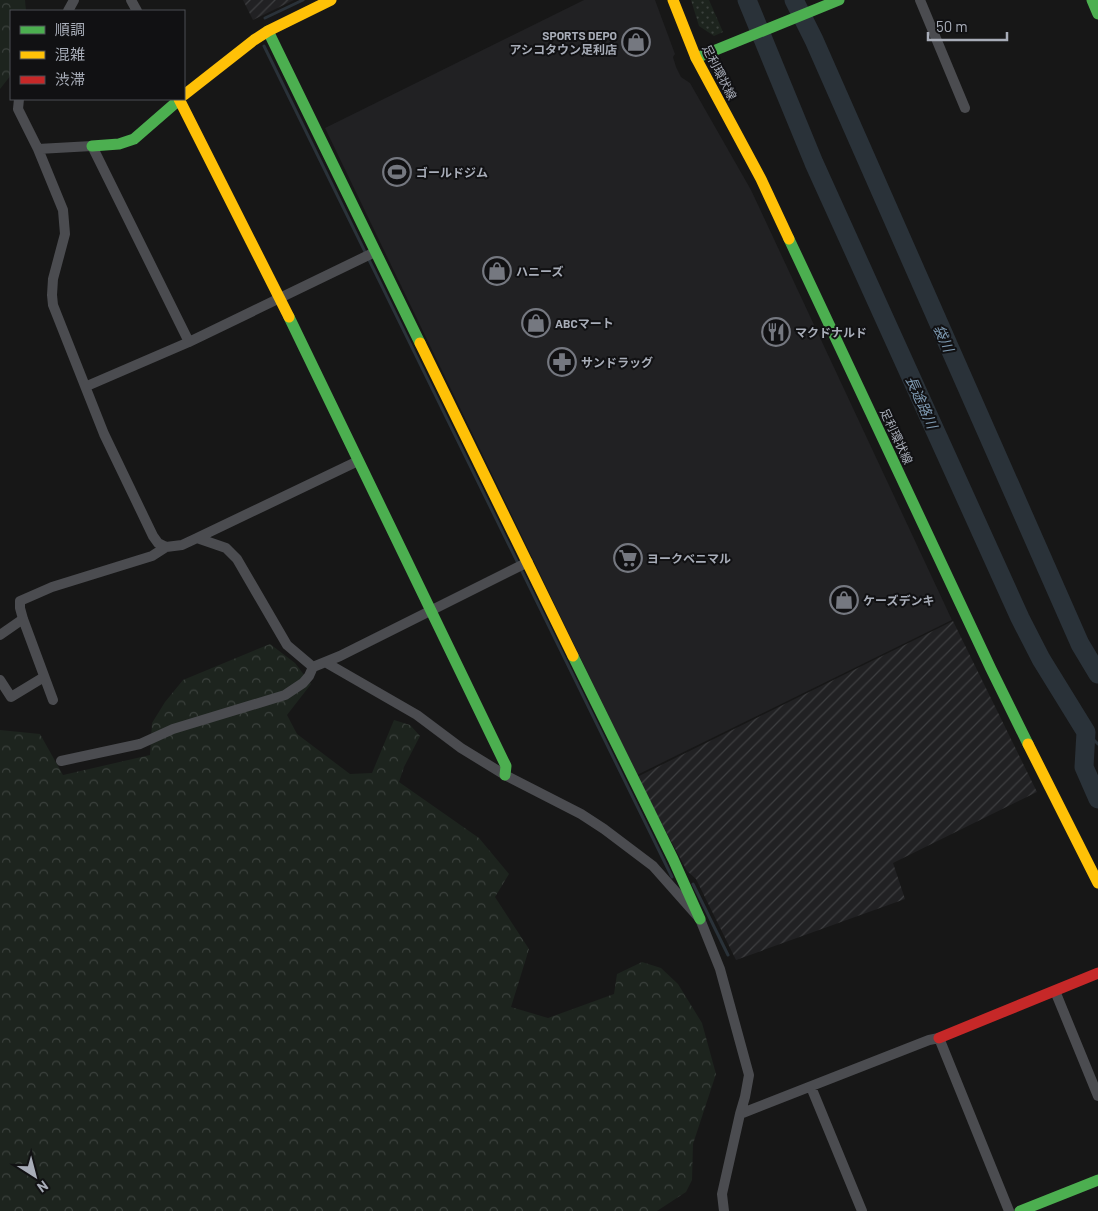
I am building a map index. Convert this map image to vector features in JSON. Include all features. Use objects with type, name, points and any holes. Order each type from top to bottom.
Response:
[{"type":"street","points":[[185,94],[254,40],[268,31],[331,0]]},
{"type":"street","name":"足利環状線","points":[[674,0],[696,58],[761,179],[991,669],[1098,883]]},
{"type":"street","points":[[696,58],[839,0]]},
{"type":"street","points":[[920,0],[964,108]]},
{"type":"street","points":[[1092,0],[1098,14]]},
{"type":"street","points":[[268,31],[374,252],[673,859],[720,969],[749,1075],[722,1194],[724,1211]]},
{"type":"street","points":[[19,100],[18,109],[60,199],[64,221],[64,242],[53,279],[52,300],[87,386],[104,434],[153,536],[158,543],[166,547]]},
{"type":"street","points":[[38,149],[130,142],[178,100]]},
{"type":"street","points":[[180,100],[280,299],[506,766],[504,775]]},
{"type":"street","points":[[92,146],[189,342]]},
{"type":"street","points":[[87,386],[189,342],[374,252]]},
{"type":"street","points":[[53,700],[23,620],[20,603],[24,598],[52,587],[152,556],[166,547],[182,546],[358,461]]},
{"type":"street","points":[[197,538],[226,548],[237,559],[287,645],[313,667]]},
{"type":"street","points":[[61,761],[140,744],[173,729],[285,695],[303,683],[313,667],[528,562]]},
{"type":"street","points":[[0,635],[23,620]]},
{"type":"street","points":[[325,662],[417,715],[461,748],[504,775],[581,814],[611,834],[654,866],[700,919]]},
{"type":"street","points":[[0,680],[11,696],[44,677]]},
{"type":"street","points":[[740,1114],[938,1038],[1098,973]]},
{"type":"street","points":[[1056,991],[1098,1096]]},
{"type":"street","points":[[938,1038],[1009,1211]]},
{"type":"street","points":[[811,1087],[862,1211]]},
{"type":"street","points":[[1020,1211],[1098,1180]]},
{"type":"shaded area","points":[[243,0],[294,0],[253,20]]},
{"type":"shaded area","points":[[584,0],[655,0],[675,54],[673,57],[676,67],[681,77],[690,83],[751,190],[952,620],[637,775],[325,128]]},
{"type":"shaded area","points":[[953,621],[1037,792],[893,863],[905,899],[736,960],[696,879],[687,871],[637,777]]},
{"type":"green space","points":[[0,0],[25,0],[26,10],[10,10],[10,76],[0,89]]},
{"type":"green space","points":[[691,0],[709,0],[723,32],[714,36],[699,26]]},
{"type":"green space","points":[[270,644],[295,663],[311,684],[287,715],[297,734],[350,774],[372,773],[394,720],[410,725],[420,736],[404,767],[399,782],[479,838],[509,874],[495,897],[529,949],[511,1007],[548,1018],[614,994],[617,974],[642,962],[661,968],[678,984],[702,1023],[716,1074],[693,1144],[692,1180],[686,1192],[657,1211],[0,1211],[0,730],[40,734],[63,775],[150,755],[152,723],[165,702],[183,680]]},
{"type":"waterway","points":[[265,18],[303,0]]},
{"type":"waterway","name":"長途路川","points":[[747,0],[814,163],[1020,618],[1041,659],[1086,732],[1084,767],[1098,799]]},
{"type":"waterway","name":"袋川","points":[[794,0],[814,40],[1080,644],[1098,674]]},
{"type":"waterway","points":[[264,46],[672,877]]},
{"type":"waterway","points":[[1086,732],[1098,744]]},
{"type":"waterway","points":[[693,884],[728,955]]},
{"type":"traffic: fast","points":[[696,58],[839,0]]},
{"type":"traffic: fast","points":[[1092,0],[1098,14]]},
{"type":"traffic: fast","points":[[268,31],[420,343]]},
{"type":"traffic: fast","points":[[92,146],[119,144],[134,139],[179,100]]},
{"type":"traffic: fast","points":[[789,239],[1028,744]]},
{"type":"traffic: fast","points":[[289,317],[506,766],[505,775]]},
{"type":"traffic: fast","points":[[573,656],[673,859],[700,919]]},
{"type":"traffic: fast","points":[[1020,1211],[1098,1180]]},
{"type":"traffic: slow","points":[[185,94],[254,40],[268,31],[331,0]]},
{"type":"traffic: slow","points":[[673,0],[696,58],[761,179],[789,239]]},
{"type":"traffic: slow","points":[[180,100],[289,317]]},
{"type":"traffic: slow","points":[[420,343],[573,656]]},
{"type":"traffic: slow","points":[[1028,744],[1098,883]]},
{"type":"traffic: jam","points":[[939,1038],[1098,973]]},
{"type":"place","name":"SPORTS DEPO アシコタウン足利店","points":[[636,42]]},
{"type":"place","name":"ゴールドジム","points":[[397,172]]},
{"type":"place","name":"ハニーズ","points":[[497,271]]},
{"type":"place","name":"ABCマート","points":[[536,323]]},
{"type":"place","name":"マクドナルド","points":[[776,332]]},
{"type":"place","name":"サンドラッグ","points":[[562,362]]},
{"type":"place","name":"ヨークベニマル","points":[[628,558]]},
{"type":"place","name":"ケーズデンキ","points":[[844,600]]}]
